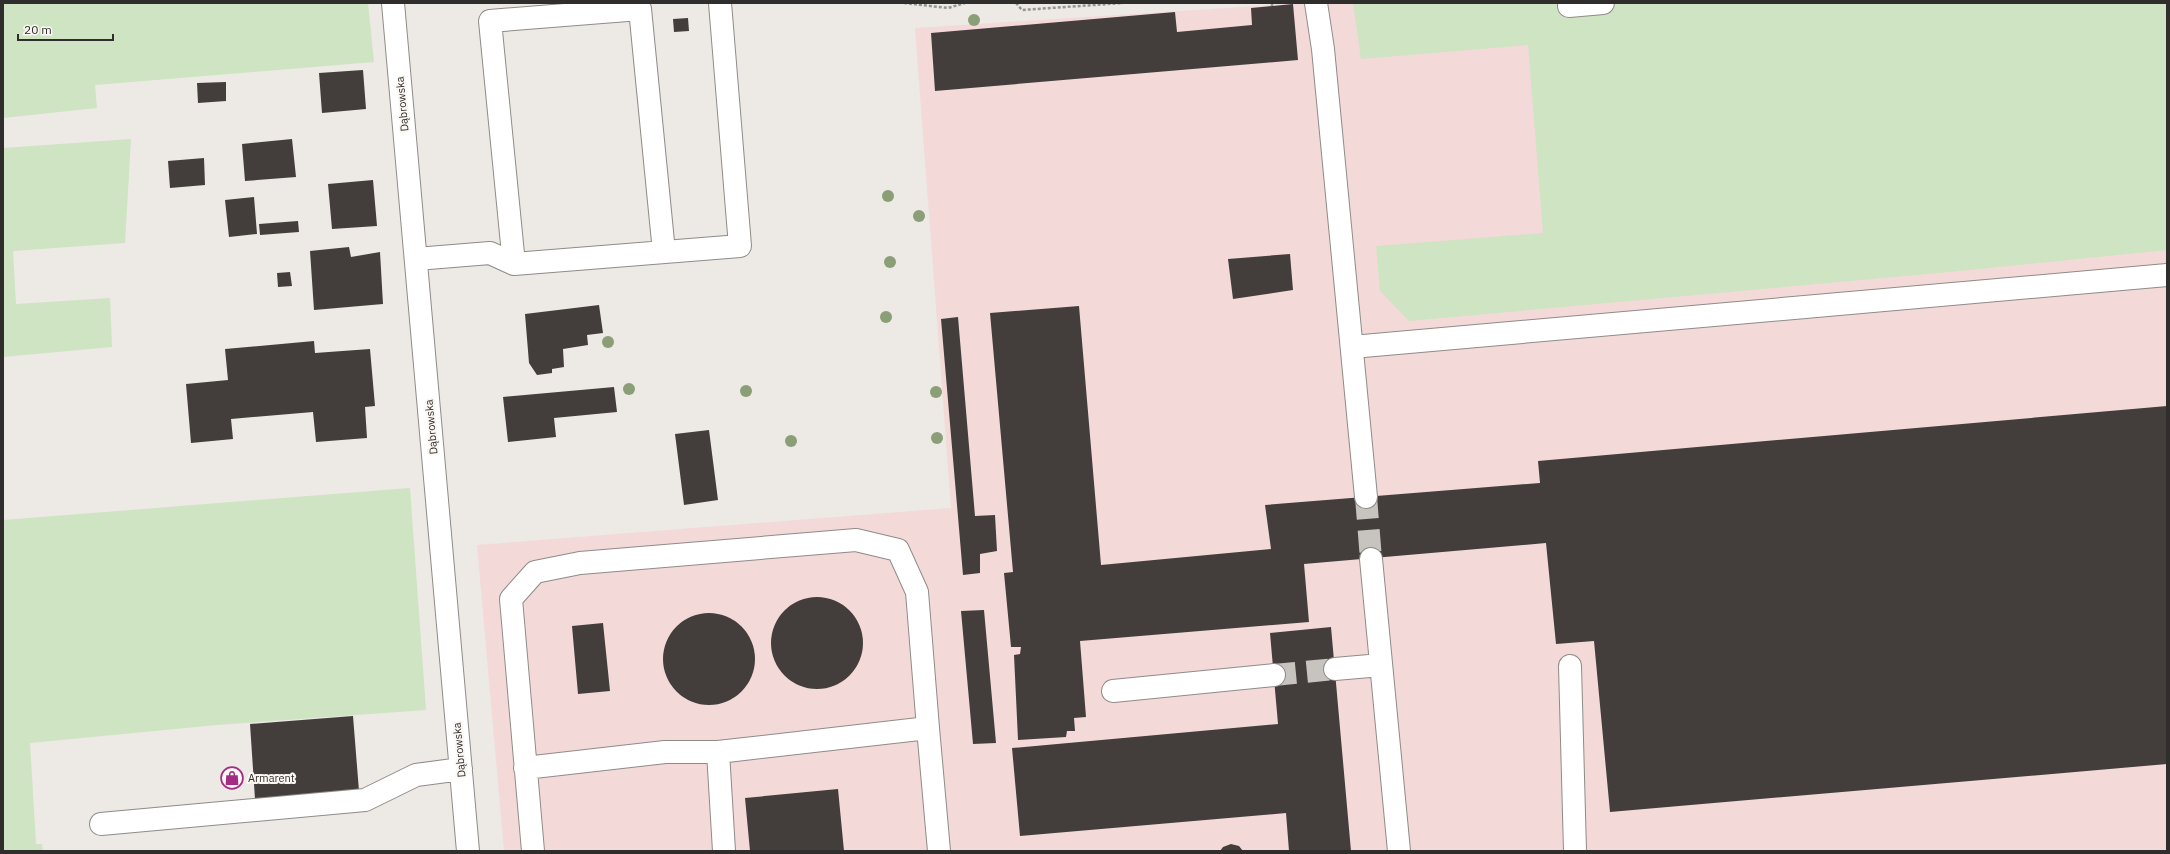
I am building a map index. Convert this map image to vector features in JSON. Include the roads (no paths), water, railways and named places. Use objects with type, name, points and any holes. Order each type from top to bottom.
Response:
[{"type":"street","name":"Dąbrowska","points":[[393,3],[468,851]]},
{"type":"street","points":[[416,259],[490,253],[514,264],[740,246],[720,3]]},
{"type":"street","points":[[1316,3],[1323,49],[1366,498]]},
{"type":"street","points":[[1569,6],[1603,3]]},
{"type":"street","points":[[514,264],[490,21],[633,9],[640,9],[664,252]]},
{"type":"street","points":[[1352,347],[2167,275]]},
{"type":"street","points":[[533,851],[511,599],[534,572],[580,563],[856,540],[898,550],[917,592],[939,851]]},
{"type":"street","points":[[1371,559],[1398,851]]},
{"type":"street","points":[[1335,669],[1381,665]]},
{"type":"street","points":[[1570,666],[1575,851]]},
{"type":"street","points":[[1113,691],[1274,675]]},
{"type":"street","points":[[525,768],[665,752],[718,752],[928,728]]},
{"type":"street","points":[[718,752],[724,851]]},
{"type":"street","points":[[101,824],[364,800],[416,775],[461,769]]},
{"type":"tunnel","points":[[1366,497],[1371,559]]},
{"type":"tunnel","points":[[1274,675],[1335,669]]},
{"type":"place","name":"Armarent","points":[[232,778]]}]
